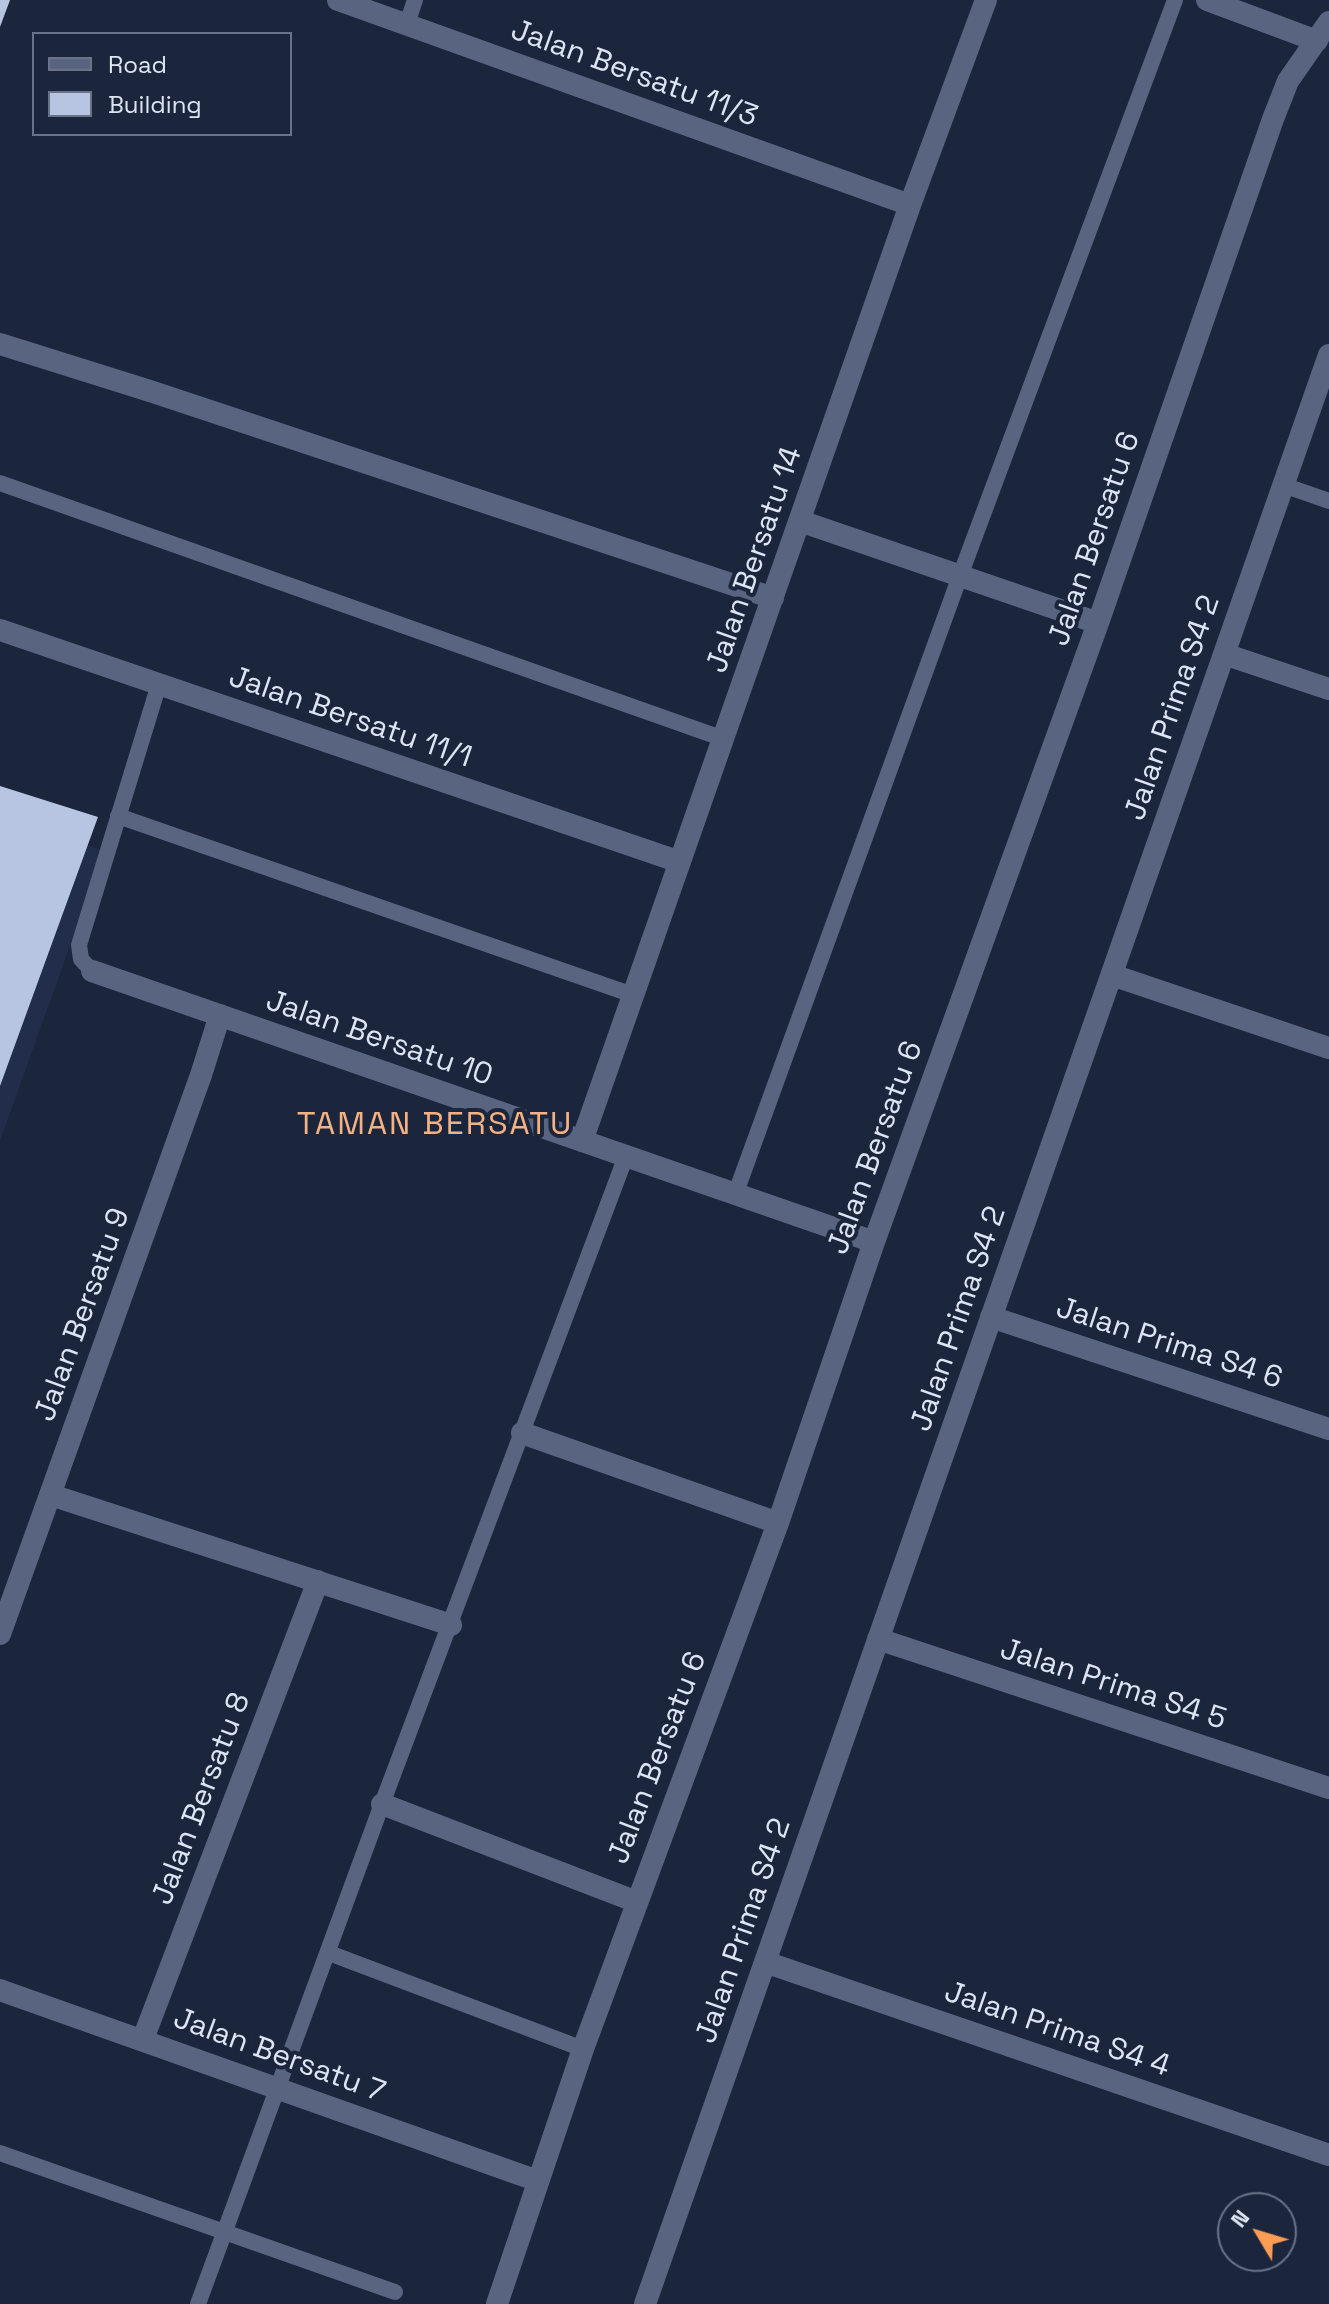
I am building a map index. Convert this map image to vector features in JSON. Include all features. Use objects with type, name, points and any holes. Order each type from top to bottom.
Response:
[{"type":"street","name":"Jalan Bersatu 11/3","points":[[338,0],[910,205]]},
{"type":"street","name":"Jalan Bersatu 14","points":[[582,1141],[910,205],[986,0]]},
{"type":"street","points":[[1207,0],[1317,41]]},
{"type":"street","name":"Jalan Bersatu 6","points":[[497,2304],[583,2049],[778,1523],[874,1242],[1098,623],[1273,119],[1288,81],[1329,22]]},
{"type":"street","points":[[0,344],[773,598]]},
{"type":"street","name":"Jalan Prima S4 2","points":[[645,2304],[1329,355]]},
{"type":"street","points":[[800,521],[1098,623]]},
{"type":"street","name":"Jalan Bersatu 11/1","points":[[0,630],[680,862]]},
{"type":"street","points":[[1224,654],[1329,689]]},
{"type":"street","name":"Jalan Bersatu 10","points":[[92,971],[874,1242]]},
{"type":"street","points":[[1112,975],[1329,1048]]},
{"type":"street","name":"Jalan Bersatu 9","points":[[0,1631],[220,1015]]},
{"type":"street","name":"Jalan Prima S4 6","points":[[991,1317],[1329,1429]]},
{"type":"street","points":[[522,1433],[778,1523]]},
{"type":"street","points":[[51,1495],[451,1625]]},
{"type":"street","name":"Jalan Bersatu 8","points":[[143,2039],[318,1581]]},
{"type":"street","name":"Jalan Prima S4 5","points":[[878,1639],[1329,1788]]},
{"type":"street","points":[[382,1804],[637,1902]]},
{"type":"street","name":"Jalan Prima S4 4","points":[[765,1962],[1329,2155]]},
{"type":"street","name":"Jalan Bersatu 7","points":[[0,1990],[538,2181]]},
{"type":"lane","points":[[407,24],[415,0]]},
{"type":"lane","points":[[735,1195],[960,576],[1175,0]]},
{"type":"lane","points":[[0,483],[724,739]]},
{"type":"lane","points":[[1283,485],[1329,501]]},
{"type":"lane","points":[[92,971],[81,959],[79,945],[159,684]]},
{"type":"lane","points":[[118,816],[633,995]]},
{"type":"lane","points":[[198,2304],[626,1156]]},
{"type":"lane","points":[[329,1953],[583,2049]]},
{"type":"lane","points":[[0,2153],[395,2292]]},
{"type":"shaded area","points":[[0,814],[104,851],[0,1141]]},
{"type":"building","points":[[0,0],[10,0],[0,27]]},
{"type":"building","points":[[0,786],[98,817],[0,1086]]},
{"type":"district","name":"TAMAN BERSATU","points":[[435,1125]]}]
